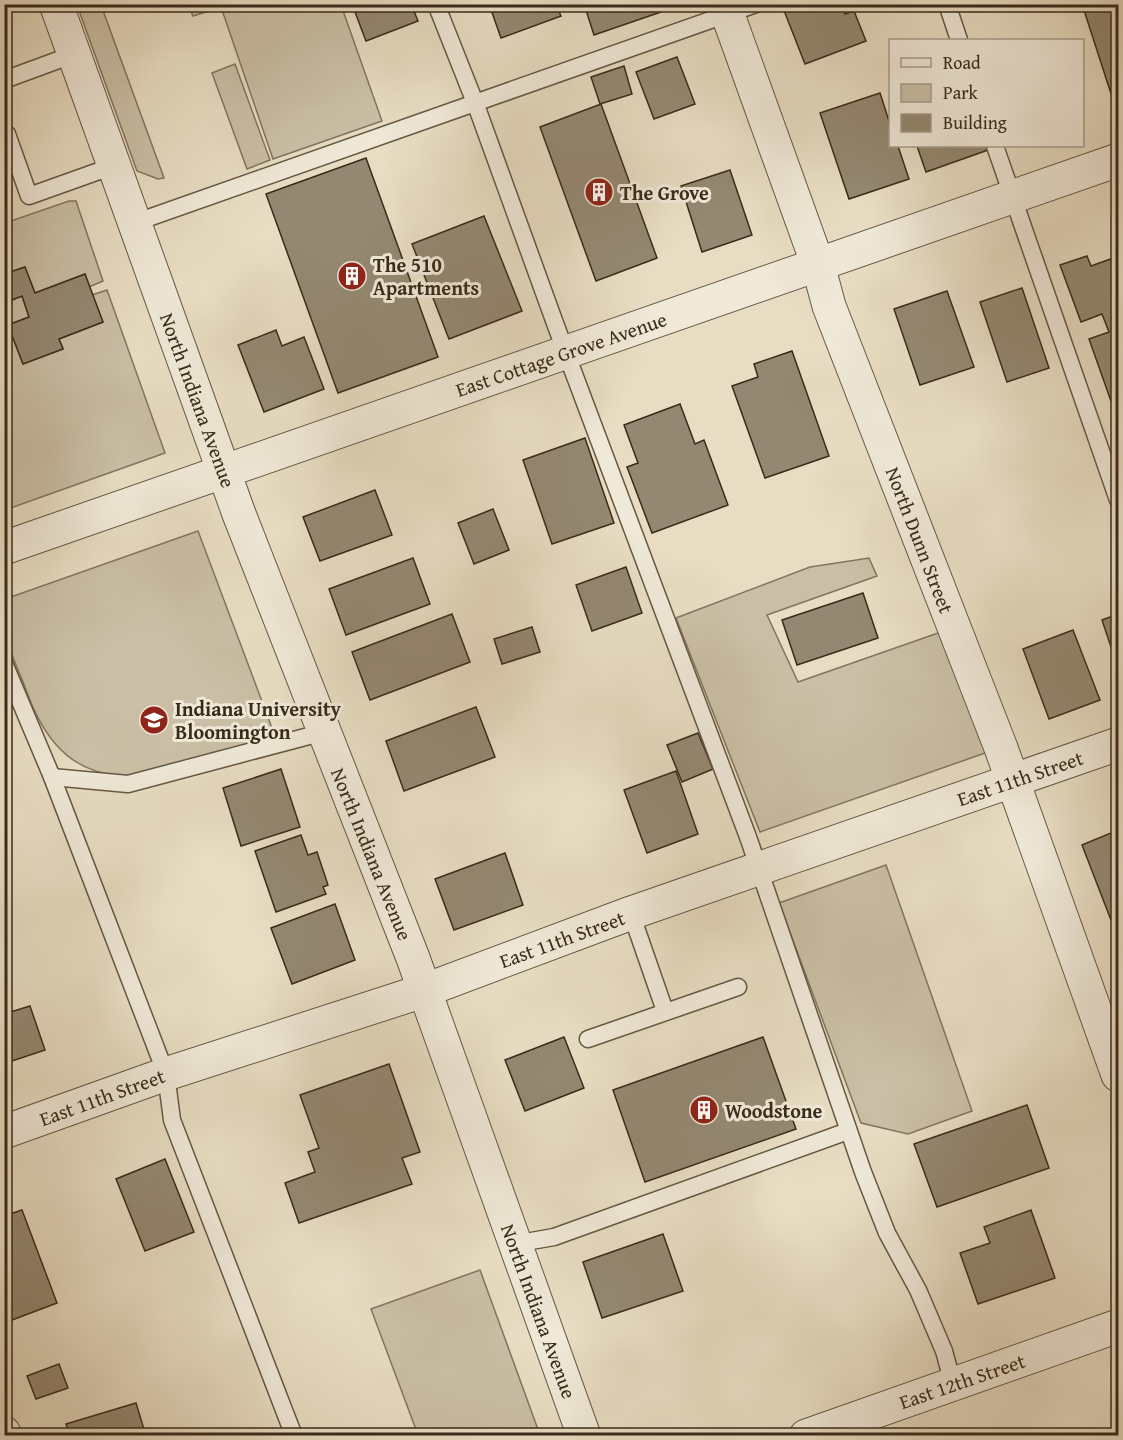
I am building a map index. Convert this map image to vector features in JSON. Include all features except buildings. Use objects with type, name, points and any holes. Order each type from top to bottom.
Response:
[{"type":"street","name":"North Indiana Avenue","points":[[56,4],[72,55],[224,472],[423,991],[584,1436]]},
{"type":"street","name":"North Dunn Street","points":[[736,8],[829,306],[1012,781],[1119,1075]]},
{"type":"street","name":"East Cottage Grove Avenue","points":[[4,548],[1119,160]]},
{"type":"street","name":"East 11th Street","points":[[4,1132],[166,1074],[423,991],[631,913],[1119,744]]},
{"type":"street","name":"East 12th Street","points":[[806,1436],[1119,1326]]},
{"type":"lane","points":[[436,4],[476,105],[759,869],[848,1131],[888,1233],[918,1290],[944,1351],[953,1384]]},
{"type":"lane","points":[[946,4],[959,39]]},
{"type":"lane","points":[[134,224],[476,105],[736,8]]},
{"type":"lane","points":[[4,80],[72,55]]},
{"type":"lane","points":[[5,132],[30,196],[114,166]]},
{"type":"lane","points":[[995,147],[1111,459],[1119,500]]},
{"type":"lane","points":[[4,663],[52,777],[166,1074],[171,1120],[294,1436]]},
{"type":"lane","points":[[52,777],[129,784],[324,732]]},
{"type":"lane","points":[[631,913],[665,1011]]},
{"type":"lane","points":[[588,1039],[738,987]]},
{"type":"lane","points":[[514,1244],[554,1237],[848,1131]]},
{"type":"green space","points":[[77,5],[101,5],[164,178],[158,179],[137,171]]},
{"type":"green space","points":[[188,5],[341,5],[382,121],[273,159],[221,7],[193,16]]},
{"type":"green space","points":[[235,64],[270,160],[247,169],[212,73]]},
{"type":"green space","points":[[69,201],[76,201],[103,281],[89,287],[85,274],[35,293],[25,267],[5,274],[5,223]]},
{"type":"green space","points":[[107,290],[165,453],[5,510],[5,303],[22,296],[29,317],[8,325],[23,364],[63,348],[59,339],[103,322],[92,295]]},
{"type":"green space","points":[[198,531],[275,736],[168,771],[134,776],[102,773],[73,760],[48,735],[28,695],[12,656],[5,631],[5,599]]},
{"type":"green space","points":[[869,558],[877,576],[767,615],[798,682],[941,632],[988,752],[760,832],[676,618],[810,567]]},
{"type":"green space","points":[[886,865],[972,1111],[908,1134],[861,1123],[779,903]]},
{"type":"green space","points":[[480,1270],[540,1435],[418,1435],[371,1309]]},
{"type":"place","name":"The Grove","points":[[599,192]]},
{"type":"place","name":"The 510 Apartments","points":[[352,276]]},
{"type":"place","name":"Indiana University Bloomington","points":[[154,720]]},
{"type":"place","name":"Woodstone","points":[[704,1110]]}]
